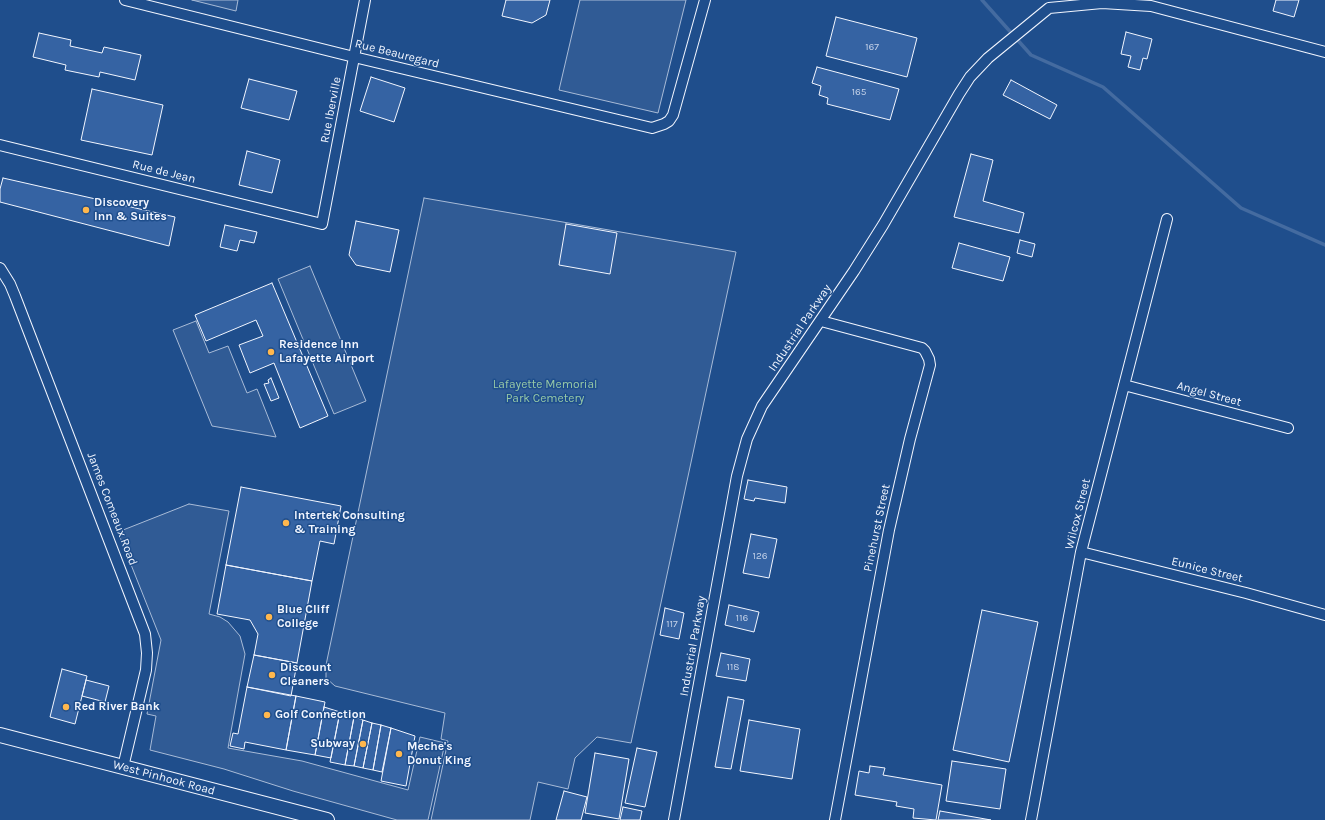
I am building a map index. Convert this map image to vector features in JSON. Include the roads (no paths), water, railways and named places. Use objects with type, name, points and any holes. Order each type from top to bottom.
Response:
[{"type":"main road","name":"West Pinhook Road","points":[[0,736],[328,820]]},
{"type":"street","name":"Rue Beauregard","points":[[125,0],[646,127],[658,127],[664,124],[669,120],[675,109],[705,0]]},
{"type":"street","name":"Rue Iberville","points":[[322,224],[365,0]]},
{"type":"street","name":"Industrial Parkway","points":[[674,820],[741,457],[747,439],[762,406],[821,321],[883,225],[970,77],[988,58],[1059,0]]},
{"type":"street","points":[[1045,11],[1102,3],[1148,3],[1325,52]]},
{"type":"street","name":"Rue de Jean","points":[[0,145],[322,224]]},
{"type":"street","name":"Wilcox Street","points":[[1031,820],[1081,552],[1167,218]]},
{"type":"street","name":"James Comeaux Road","points":[[0,268],[10,284],[15,296],[145,634],[147,653],[146,670],[123,767]]},
{"type":"street","name":"Pinehurst Street","points":[[821,321],[922,348],[929,359],[930,366],[910,440],[889,530],[835,820]]},
{"type":"street","name":"Angel Street","points":[[1124,385],[1288,428]]},
{"type":"street","name":"Eunice Street","points":[[1081,552],[1246,593],[1325,615]]},
{"type":"waterway","points":[[982,0],[1031,55],[1103,87],[1241,208],[1325,245]]},
{"type":"place","name":"Discovery Inn & Suites","points":[[86,210]]},
{"type":"place","name":"Residence Inn Lafayette Airport","points":[[271,352]]},
{"type":"place","name":"Intertek Consulting & Training","points":[[286,523]]},
{"type":"place","name":"Blue Cliff College","points":[[269,617]]},
{"type":"place","name":"Discount Cleaners","points":[[272,675]]},
{"type":"place","name":"Red River Bank","points":[[66,707]]},
{"type":"place","name":"Golf Connection","points":[[267,715]]},
{"type":"place","name":"Subway","points":[[363,744]]},
{"type":"place","name":"Meche's Donut King","points":[[399,754]]},
{"type":"park label","name":"Lafayette Memorial Park Cemetery","points":[[545,392]]}]
